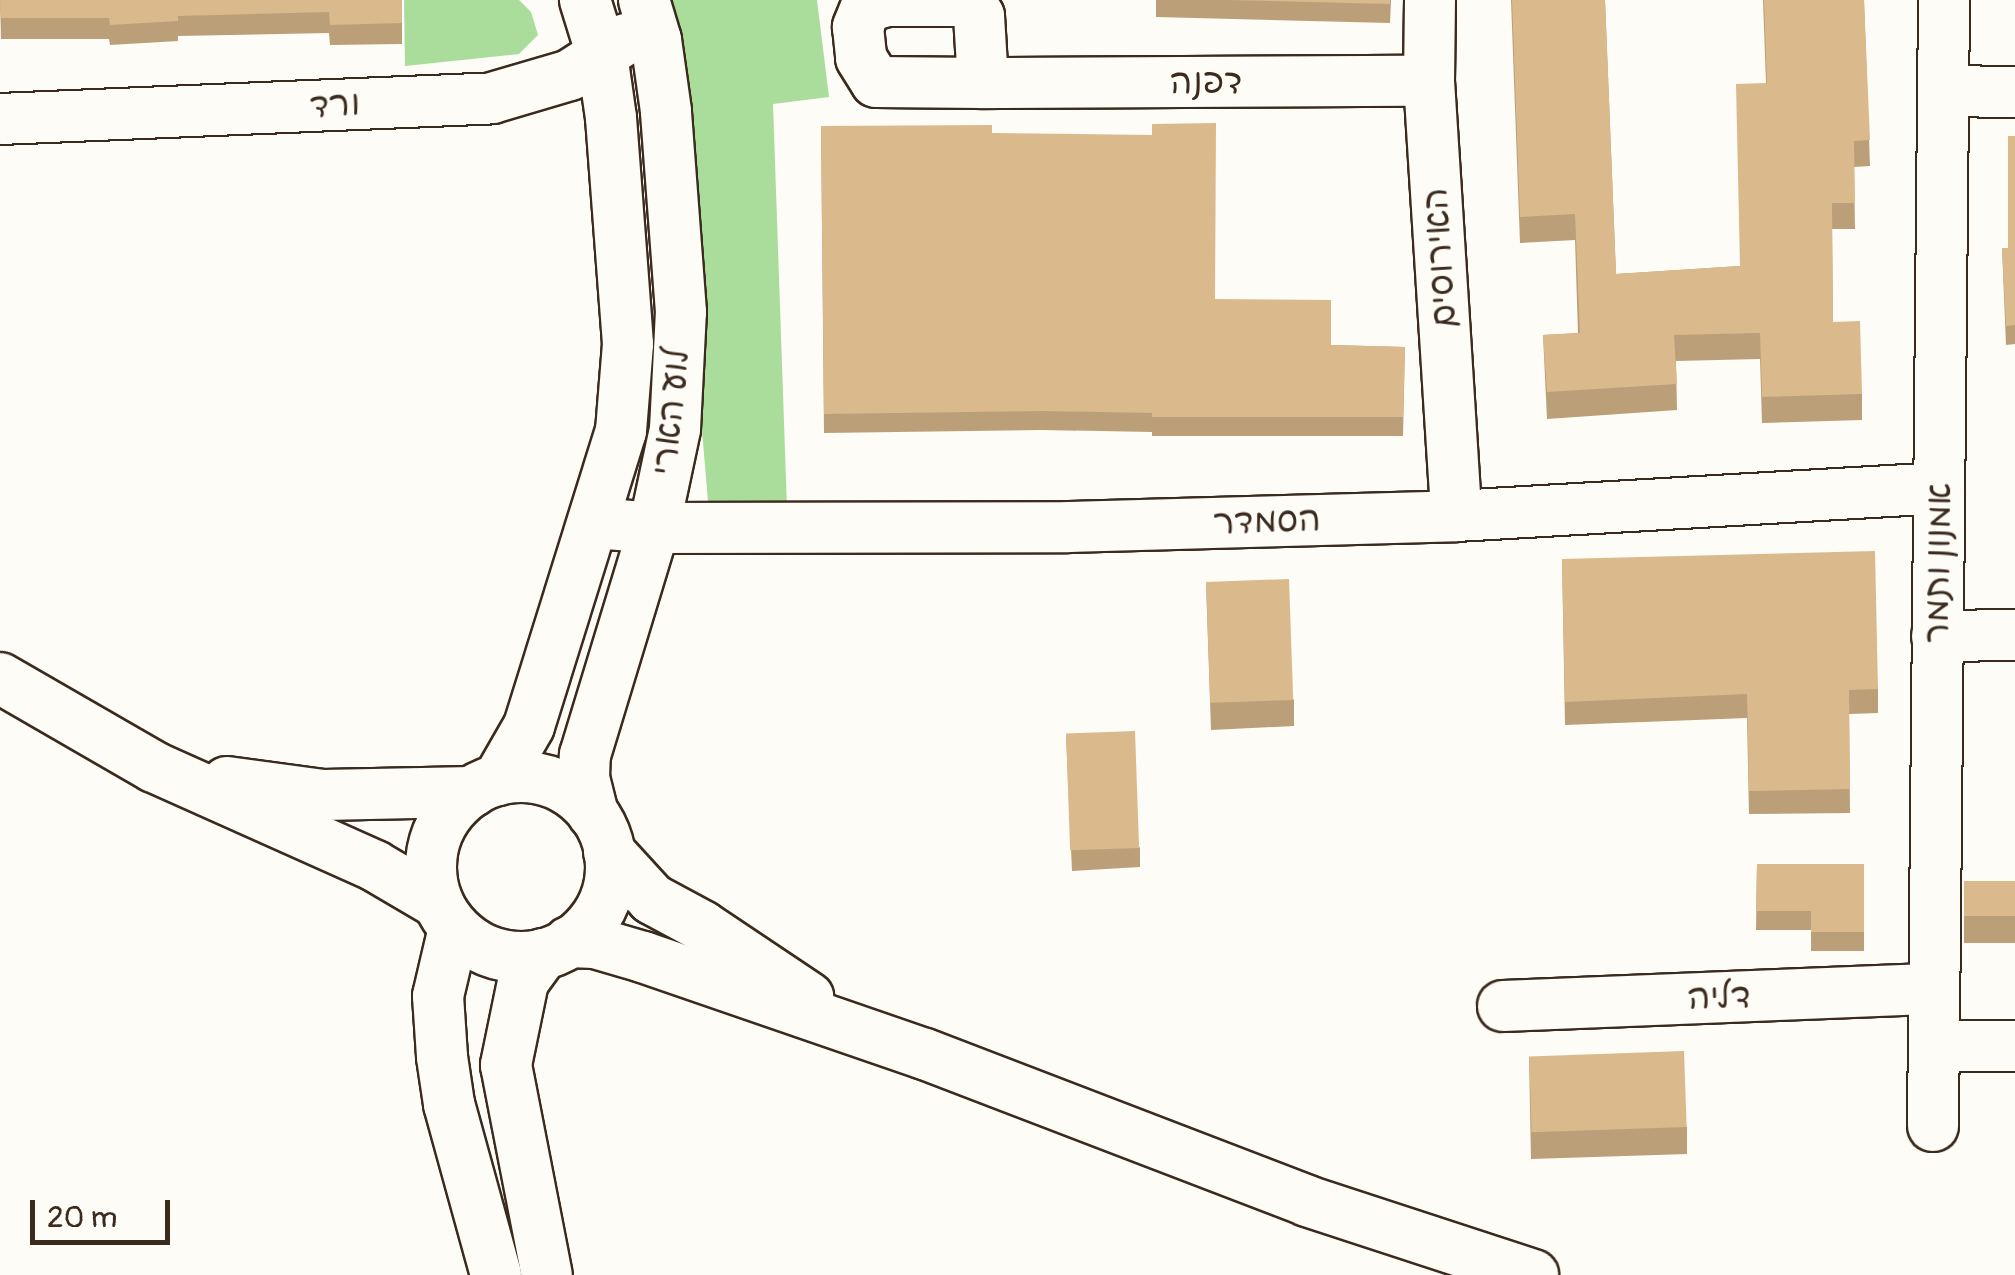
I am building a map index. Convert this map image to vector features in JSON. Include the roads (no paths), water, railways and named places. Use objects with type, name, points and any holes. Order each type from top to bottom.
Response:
[{"type":"street","name":"לוע הארי","points":[[485,786],[529,726],[595,523],[620,431],[628,344],[602,55],[585,0]]},
{"type":"street","name":"האירוסים","points":[[1430,0],[1429,81],[1456,516]]},
{"type":"street","name":"אמנון ותמר","points":[[1933,1126],[1944,0]]},
{"type":"street","name":"לוע הארי","points":[[601,833],[584,778],[585,755],[654,528],[675,429],[681,312],[666,112],[648,11]]},
{"type":"street","name":"ורד","points":[[0,119],[492,98],[570,75],[602,55],[648,11]]},
{"type":"street","name":"דפנה","points":[[984,84],[1429,81]]},
{"type":"street","points":[[1943,91],[2015,92]]},
{"type":"street","name":"הסמדר","points":[[595,523],[654,528],[1068,527],[1456,516],[1939,488]]},
{"type":"street","points":[[1938,636],[2015,635]]},
{"type":"street","points":[[0,678],[154,767],[375,866],[488,951],[516,957],[595,943],[643,956],[925,1054],[1307,1202],[1435,1257],[1533,1275]]},
{"type":"street","points":[[154,767],[323,795],[485,786],[526,778],[552,784],[577,797],[652,899],[789,981],[841,1027]]},
{"type":"street","points":[[485,786],[450,812],[437,836],[431,876],[446,916],[438,996],[442,1056],[450,1104],[496,1275]]},
{"type":"street","points":[[547,1275],[506,1065],[523,982],[556,948],[591,923],[604,899],[601,833]]},
{"type":"street","name":"דליה","points":[[1504,1006],[1934,988]]},
{"type":"street","points":[[1934,1046],[2015,1046]]}]
